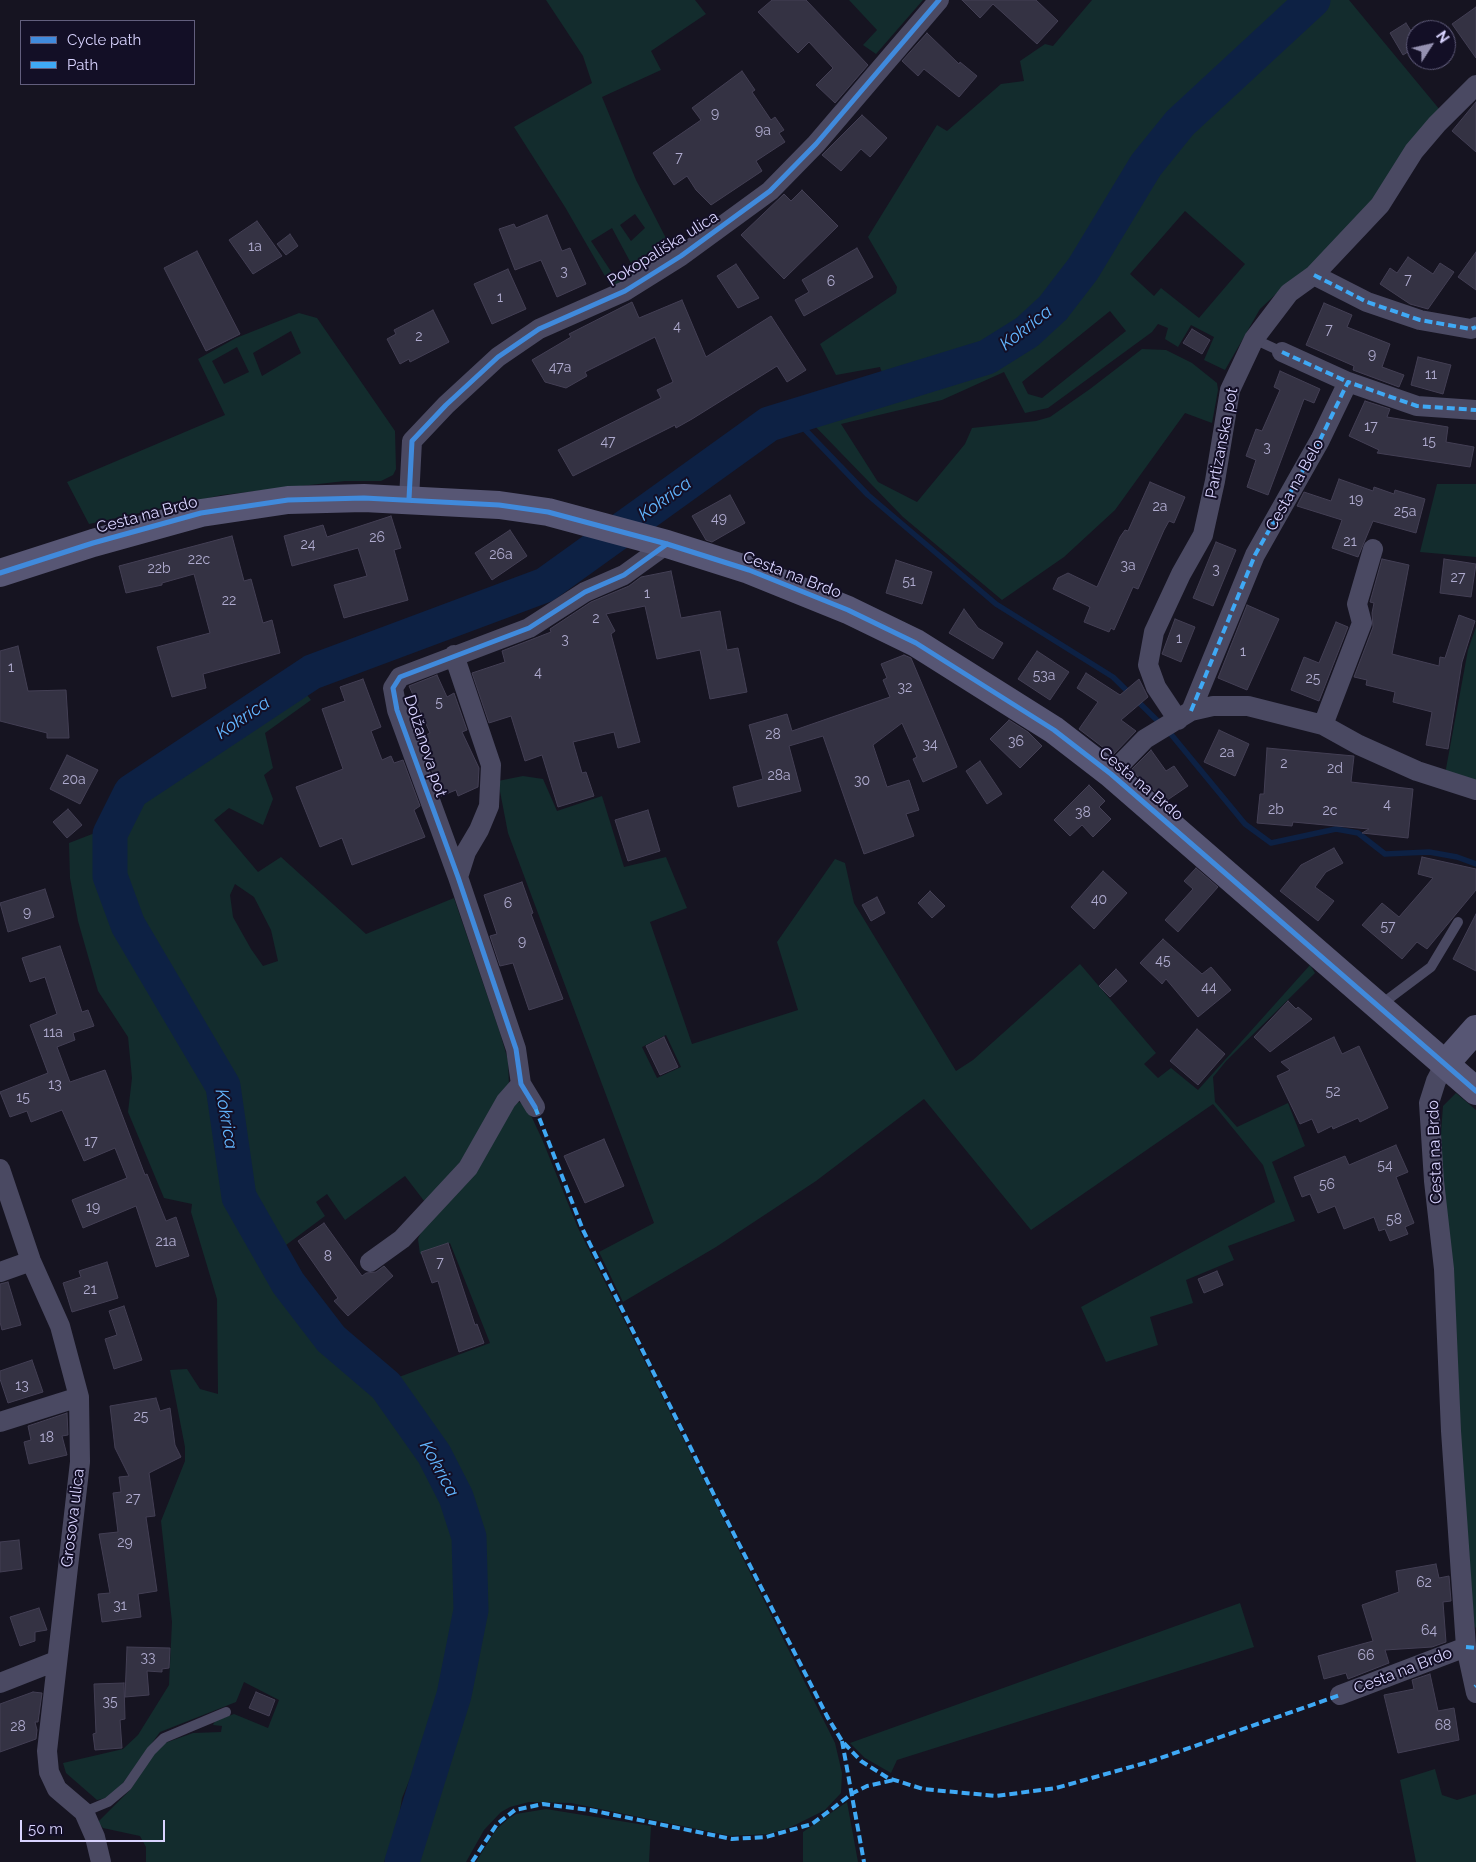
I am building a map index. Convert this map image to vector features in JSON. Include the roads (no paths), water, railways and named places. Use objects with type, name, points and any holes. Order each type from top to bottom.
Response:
[{"type":"street","name":"Pokopališka ulica","points":[[409,499],[412,441],[453,399],[498,357],[539,329],[625,290],[681,256],[770,191],[816,144],[939,0]]},
{"type":"street","name":"Partizanska pot","points":[[1184,715],[1156,687],[1148,665],[1154,632],[1181,574],[1203,535],[1216,481],[1230,390],[1254,339],[1289,294],[1314,275],[1380,205],[1414,151],[1437,124],[1476,85]]},
{"type":"street","points":[[1314,275],[1367,302],[1420,320],[1471,329],[1476,328]]},
{"type":"street","points":[[1282,352],[1348,382],[1416,406],[1476,410]]},
{"type":"street","name":"Cesta na Belo","points":[[1184,715],[1255,555],[1320,440],[1348,382]]},
{"type":"street","name":"Cesta na Brdo","points":[[0,573],[93,543],[202,512],[288,500],[409,499],[528,509],[668,544],[749,570],[848,610],[916,643],[1054,730],[1111,774],[1445,1064],[1436,1081],[1430,1103],[1434,1182],[1444,1269],[1451,1431],[1466,1647],[1476,1692]]},
{"type":"street","name":"Dolžanova pot","points":[[535,1107],[521,1084],[516,1049],[458,877],[406,737],[393,688],[400,677],[529,628],[586,592],[624,574],[668,544]]},
{"type":"street","points":[[1323,725],[1362,624],[1357,604],[1374,548]]},
{"type":"street","points":[[454,655],[491,765],[489,806],[479,830],[466,852],[458,877]]},
{"type":"street","points":[[1111,774],[1145,740],[1184,715],[1213,706],[1248,706],[1323,725],[1360,745],[1417,771],[1476,790]]},
{"type":"street","points":[[1476,1029],[1445,1064],[1476,1091]]},
{"type":"street","points":[[370,1262],[402,1239],[468,1168],[506,1101],[521,1084]]},
{"type":"street","name":"Grosova ulica","points":[[0,1169],[30,1260],[60,1326],[79,1397],[80,1462],[47,1752],[49,1772],[57,1789],[84,1812],[101,1862]]},
{"type":"street","points":[[0,1272],[30,1260]]},
{"type":"street","points":[[0,1422],[79,1397]]},
{"type":"street","name":"Cesta na Brdo","points":[[1340,1695],[1466,1647]]},
{"type":"street","points":[[0,1683],[56,1661]]},
{"type":"lane","points":[[1254,339],[1282,352]]},
{"type":"lane","points":[[1378,1006],[1431,967],[1458,922]]},
{"type":"lane","points":[[84,1812],[108,1802],[127,1786],[151,1751],[164,1738],[226,1712]]},
{"type":"waterway","name":"Kokrica","points":[[402,1862],[454,1695],[471,1610],[469,1537],[456,1497],[434,1454],[386,1386],[331,1339],[288,1283],[239,1197],[223,1086],[128,925],[110,876],[110,834],[131,792],[312,672],[545,585],[769,424],[987,357],[1027,332],[1053,308],[1083,269],[1146,165],[1180,123],[1313,0]]},
{"type":"waterway","points":[[792,416],[868,495],[996,604],[1113,677],[1170,733],[1245,824],[1271,843],[1336,829],[1358,833],[1385,854],[1429,852],[1457,857],[1476,864]]}]
